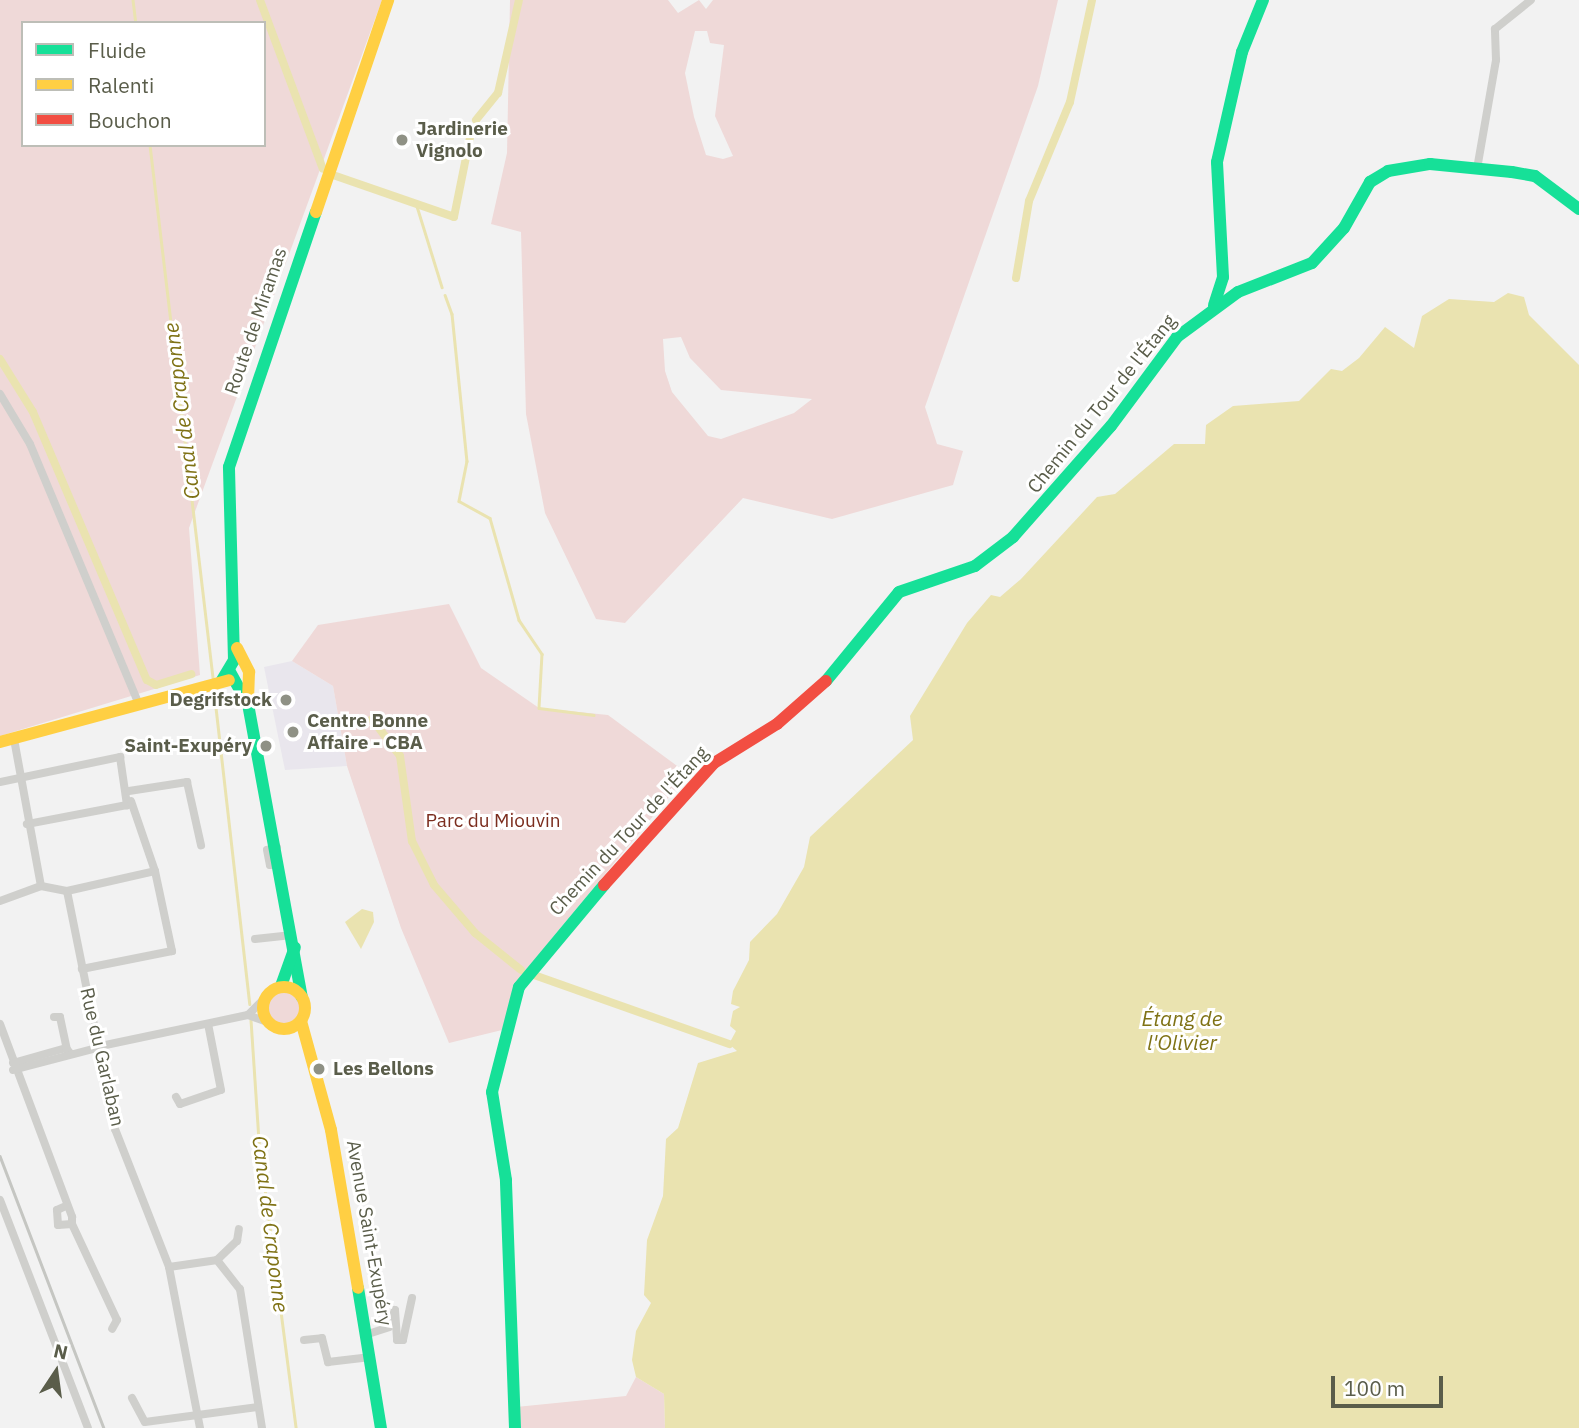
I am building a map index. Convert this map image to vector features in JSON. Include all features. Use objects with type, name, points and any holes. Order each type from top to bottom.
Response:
[{"type":"street","name":"Route de Miramas","points":[[235,675],[229,467],[387,0]]},
{"type":"street","points":[[1212,307],[1223,277],[1217,162],[1242,52],[1263,0]]},
{"type":"street","points":[[1477,169],[1496,60],[1495,29],[1531,0]]},
{"type":"street","name":"Chemin du Tour de l'Étang","points":[[515,1428],[506,1180],[492,1092],[519,986],[532,964],[714,762],[777,724],[835,673],[884,604],[899,592],[975,566],[1013,537],[1111,425],[1177,337],[1212,307],[1312,263],[1344,228],[1370,182],[1388,171],[1430,164],[1477,169],[1535,176],[1577,205]]},
{"type":"street","points":[[0,394],[30,444],[139,705]]},
{"type":"street","points":[[0,742],[139,705],[235,675],[248,704],[292,922],[302,997],[301,1021],[286,1029]]},
{"type":"street","points":[[13,739],[18,778],[41,886]]},
{"type":"street","points":[[0,782],[120,757],[155,871],[172,951],[82,969]]},
{"type":"street","points":[[27,824],[187,782],[201,845]]},
{"type":"street","points":[[0,901],[41,886],[67,891],[155,871]]},
{"type":"street","name":"Rue du Garlaban","points":[[67,891],[96,1047],[133,1185],[169,1267],[198,1423]]},
{"type":"street","points":[[283,936],[292,922]]},
{"type":"street","points":[[255,939],[283,936],[295,946]]},
{"type":"street","points":[[13,1066],[69,1051],[248,1015],[281,986],[295,946]]},
{"type":"street","points":[[281,986],[302,997]]},
{"type":"street","points":[[263,1000],[267,1022]]},
{"type":"street","points":[[248,1015],[286,1029],[310,1047]]},
{"type":"street","points":[[54,1017],[60,1017],[69,1051]]},
{"type":"street","name":"Avenue Saint-Exupéry","points":[[301,1021],[310,1047],[368,1334],[380,1428]]},
{"type":"street","points":[[0,1024],[13,1066],[47,1142],[72,1224],[117,1320],[112,1329]]},
{"type":"street","points":[[176,1097],[180,1104],[221,1090],[208,1024]]},
{"type":"street","points":[[0,1200],[88,1428]]},
{"type":"street","points":[[66,1206],[54,1218],[58,1225],[72,1224]]},
{"type":"street","points":[[169,1267],[217,1260],[237,1241],[239,1228]]},
{"type":"street","points":[[217,1260],[240,1289],[262,1428]]},
{"type":"street","points":[[368,1334],[389,1327],[395,1310],[397,1340],[402,1340],[412,1298]]},
{"type":"street","points":[[304,1340],[322,1338],[328,1362],[371,1357]]},
{"type":"street","points":[[132,1398],[145,1422],[166,1426],[198,1423],[258,1408]]},
{"type":"shaded area","points":[[292,661],[333,686],[347,766],[285,770],[264,667]]},
{"type":"green space","points":[[0,0],[382,0],[189,528],[200,675],[0,736]]},
{"type":"green space","points":[[510,0],[668,0],[678,13],[699,0],[706,9],[713,0],[1058,0],[1038,86],[925,407],[937,444],[963,451],[953,485],[832,519],[743,498],[625,623],[596,619],[545,513],[526,414],[521,232],[491,224],[507,153]],"holes":[[[695,31],[707,31],[710,43],[724,45],[715,116],[733,156],[723,159],[706,155],[694,117],[685,73]],[[681,337],[690,358],[721,390],[812,399],[794,413],[721,439],[708,436],[672,392],[665,371],[663,339]]]},
{"type":"green space","name":"Parc du Miouvin","points":[[449,604],[481,668],[539,708],[608,715],[688,774],[524,972],[502,1030],[449,1043],[401,928],[347,766],[333,686],[292,661],[318,625]]},
{"type":"green space","points":[[283,990],[295,995],[300,1007],[295,1019],[283,1024],[271,1019],[266,1007],[271,995]]},
{"type":"green space","points":[[636,1377],[664,1394],[665,1428],[517,1428],[516,1407],[626,1396]]},
{"type":"water","name":"Étang de l'Olivier","points":[[1508,293],[1524,297],[1529,315],[1579,365],[1579,1428],[665,1428],[664,1394],[636,1377],[632,1360],[636,1331],[651,1303],[644,1295],[647,1240],[663,1196],[666,1139],[678,1128],[698,1063],[737,1051],[729,1044],[736,1031],[730,1026],[733,1011],[740,1007],[731,1004],[733,991],[749,960],[750,942],[777,914],[804,867],[810,837],[913,740],[910,716],[967,623],[991,595],[1000,597],[1021,579],[1097,497],[1115,494],[1174,444],[1205,444],[1206,425],[1233,406],[1299,401],[1331,369],[1342,371],[1359,358],[1385,327],[1414,348],[1422,316],[1449,299],[1494,302]]},
{"type":"water","points":[[362,909],[373,912],[374,922],[361,949],[345,922]]},
{"type":"waterway","name":"Canal de Craponne","points":[[133,0],[136,21]]},
{"type":"waterway","points":[[260,0],[323,169]]},
{"type":"waterway","points":[[476,120],[498,93],[519,0]]},
{"type":"waterway","points":[[1016,278],[1029,201],[1070,102],[1092,0]]},
{"type":"waterway","points":[[333,175],[454,217],[472,128]]},
{"type":"waterway","name":"Canal de Craponne","points":[[150,147],[213,677]]},
{"type":"waterway","points":[[416,203],[442,287]]},
{"type":"waterway","points":[[445,295],[452,314],[467,461],[459,501],[490,518],[519,620],[542,654],[539,708],[594,715]]},
{"type":"waterway","points":[[0,359],[33,412],[147,680],[156,685],[191,674]]},
{"type":"waterway","name":"Canal de Craponne","points":[[214,690],[250,1004]]},
{"type":"waterway","points":[[372,719],[400,756],[412,841],[434,885],[475,933],[521,970]]},
{"type":"waterway","points":[[534,975],[729,1044]]},
{"type":"waterway","name":"Canal de Craponne","points":[[251,1020],[259,1142],[296,1428]]},
{"type":"railway","points":[[0,1156],[104,1428]]},
{"type":"traffic: fast","points":[[1214,305],[1223,277],[1217,162],[1242,52],[1263,0]]},
{"type":"traffic: fast","points":[[826,681],[899,592],[975,566],[1013,537],[1111,426],[1177,337],[1238,292],[1312,263],[1344,228],[1370,182],[1388,171],[1430,164],[1512,172],[1535,176],[1579,209]]},
{"type":"traffic: fast","points":[[222,680],[234,660],[229,467],[316,212]]},
{"type":"traffic: fast","points":[[230,672],[248,704],[302,997]]},
{"type":"traffic: fast","points":[[515,1428],[506,1180],[492,1092],[519,987],[604,885]]},
{"type":"traffic: fast","points":[[281,986],[295,947]]},
{"type":"traffic: fast","points":[[358,1288],[381,1428]]},
{"type":"traffic: slow","points":[[316,212],[388,0]]},
{"type":"traffic: slow","points":[[237,648],[249,672],[248,700]]},
{"type":"traffic: slow","points":[[0,742],[229,680]]},
{"type":"traffic: slow","points":[[284,987],[299,993],[305,1008],[299,1023],[284,1029],[269,1023],[263,1008],[269,993],[284,987]]},
{"type":"traffic: slow","points":[[301,1021],[331,1130],[358,1288]]},
{"type":"traffic: jam","points":[[604,885],[714,763],[777,724],[826,681]]},
{"type":"place","name":"Jardinerie Vignolo","points":[[402,140]]},
{"type":"place","name":"Degrifstock","points":[[286,700]]},
{"type":"place","name":"Centre Bonne Affaire - CBA","points":[[293,732]]},
{"type":"place","name":"Saint-Exupéry","points":[[266,746]]},
{"type":"place","name":"Les Bellons","points":[[319,1069]]}]
